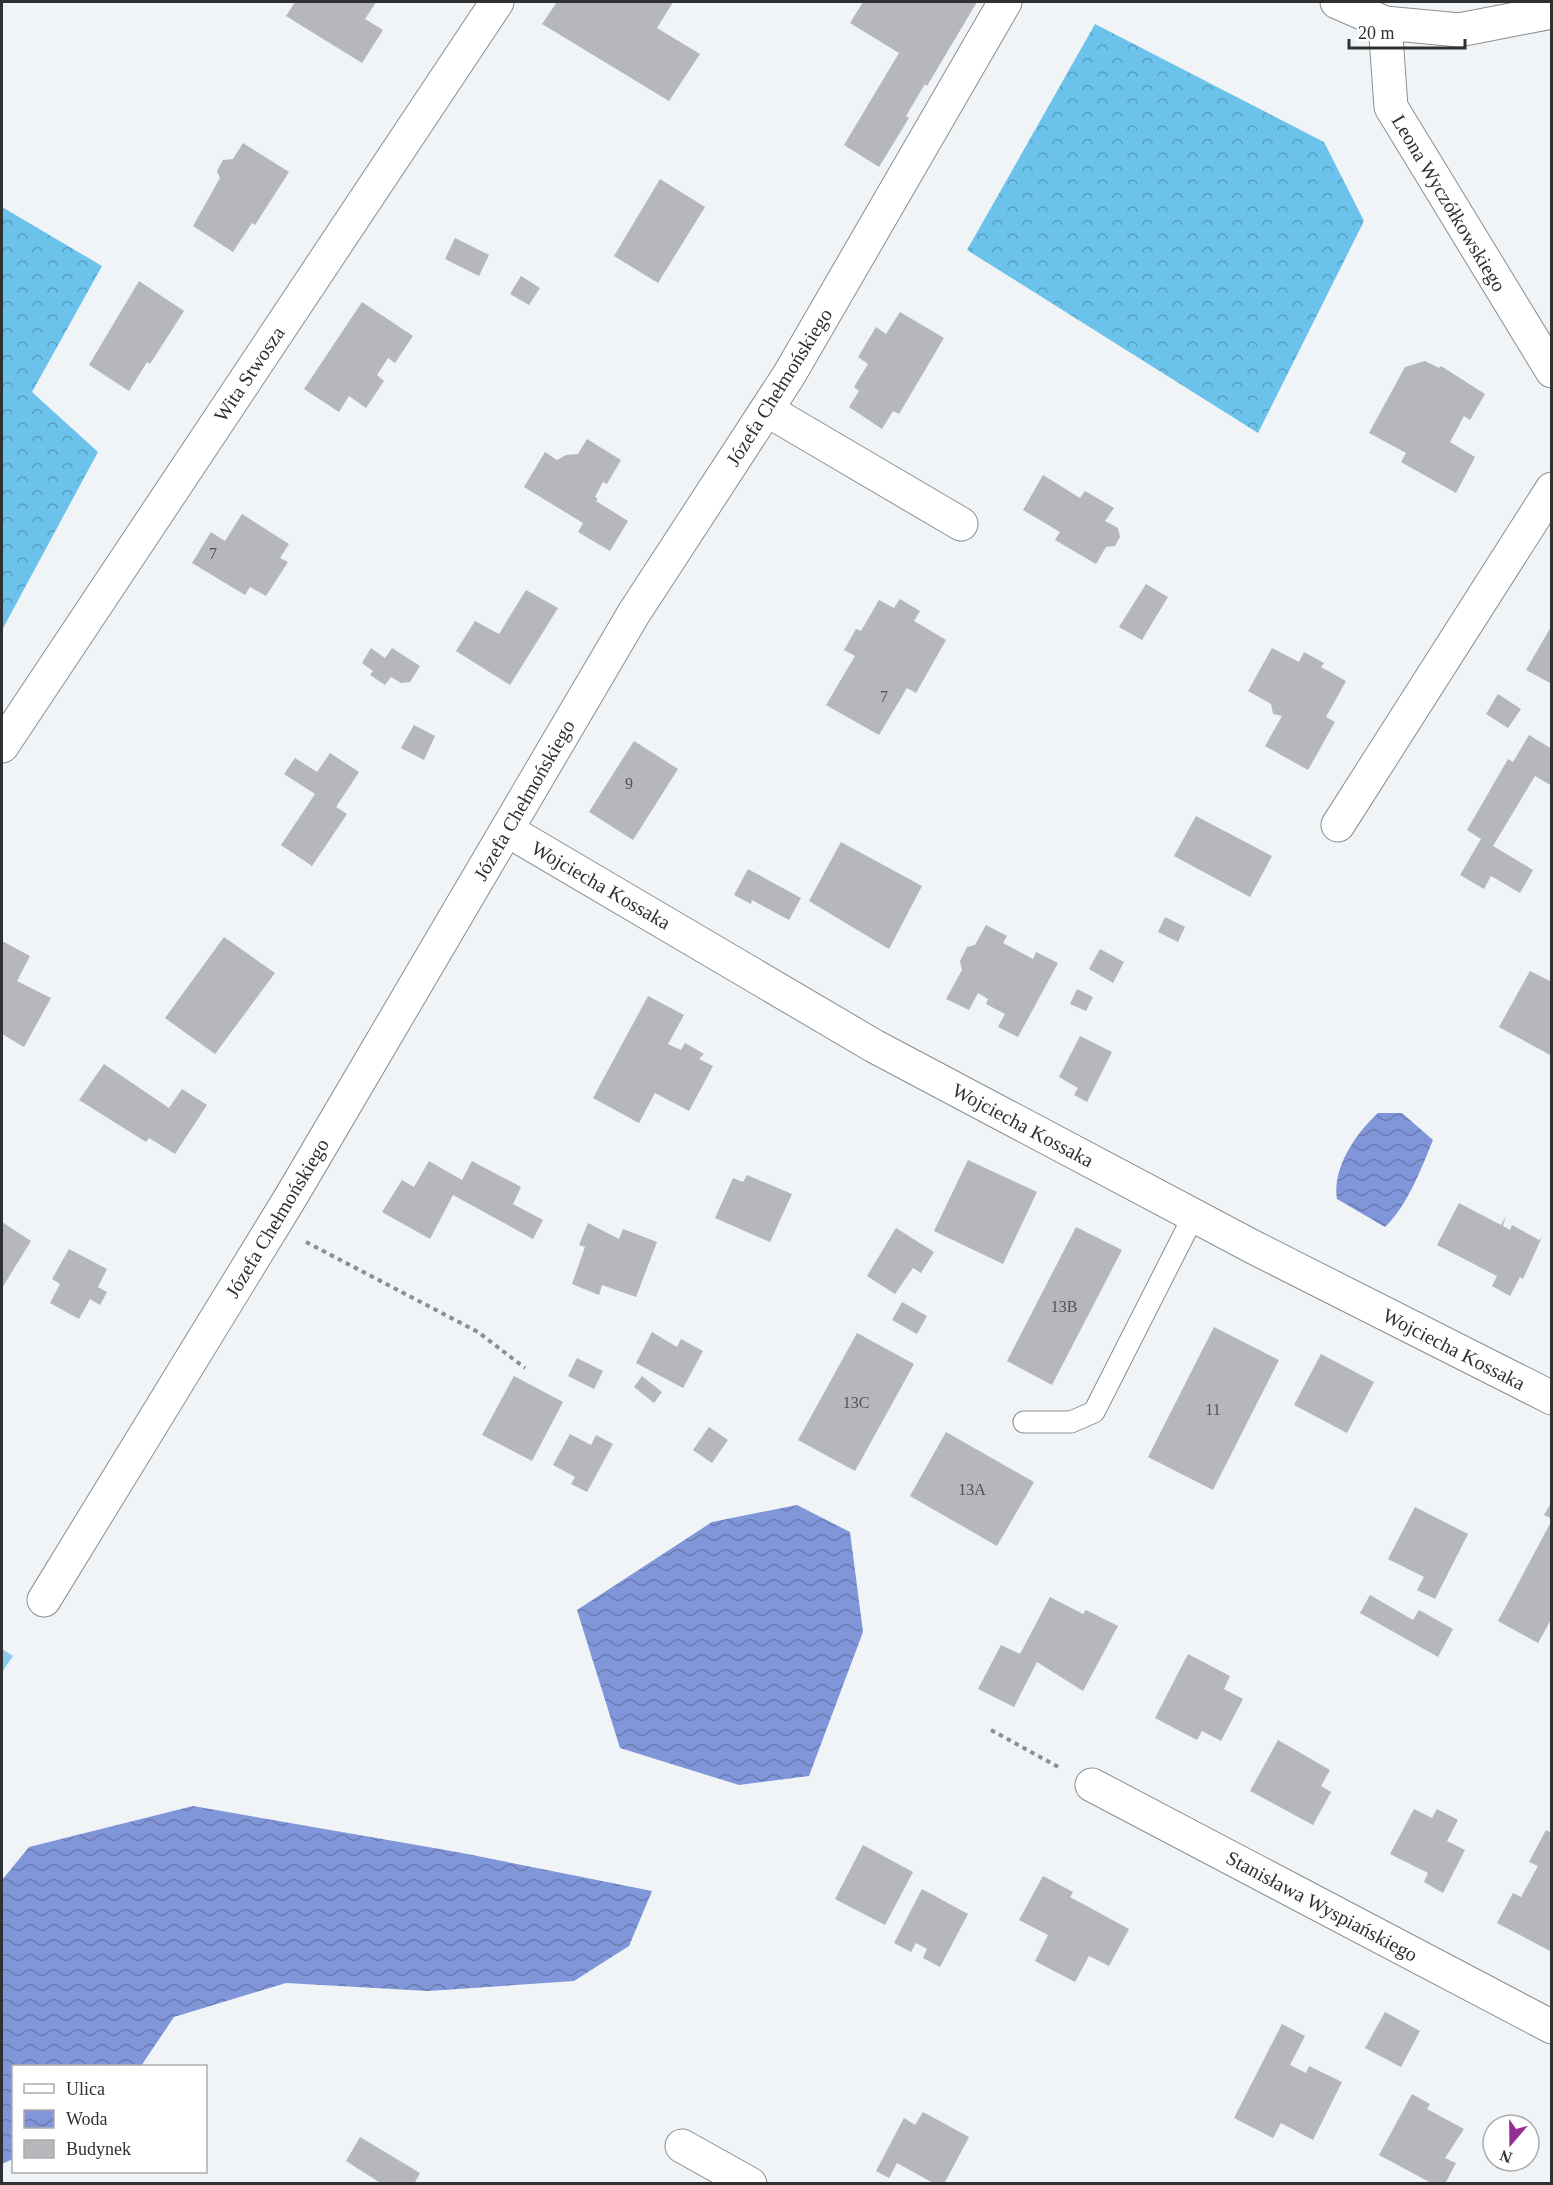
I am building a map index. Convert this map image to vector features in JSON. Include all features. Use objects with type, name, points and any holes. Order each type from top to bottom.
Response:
[{"type":"street","name":"Wita Stwosza","points":[[2,746],[496,2]]},
{"type":"street","name":"Józefa Chełmońskiego","points":[[44,1600],[273,1225],[633,613],[767,410],[1005,2]]},
{"type":"street","points":[[1337,2],[1385,23],[1459,30],[1551,12]]},
{"type":"street","name":"Leona Wyczółkowskiego","points":[[1385,23],[1390,107],[1551,371]]},
{"type":"street","points":[[767,410],[961,525]]},
{"type":"street","points":[[1338,825],[1551,489]]},
{"type":"street","name":"Wojciecha Kossaka","points":[[507,830],[874,1046],[1194,1215],[1551,1398]]},
{"type":"street","name":"Stanisława Wyspiańskiego","points":[[1092,1785],[1551,2027]]},
{"type":"street","points":[[682,2146],[750,2184]]},
{"type":"lane","points":[[1024,1422],[1071,1422],[1094,1412],[1194,1215]]},
{"type":"path","points":[[273,1225],[478,1332],[525,1368]]},
{"type":"path","points":[[991,1730],[1092,1785]]},
{"type":"shaded area","points":[[2,1649],[13,1656],[2,1672]]},
{"type":"green space","points":[[1095,24],[1324,142],[1364,221],[1258,433],[967,250]]},
{"type":"green space","points":[[2,207],[102,266],[32,392],[98,452],[2,630]]},
{"type":"water","points":[[1378,1113],[1402,1113],[1433,1140],[1419,1174],[1401,1208],[1385,1227],[1337,1199],[1336,1187],[1347,1152]]},
{"type":"water","points":[[797,1505],[850,1532],[863,1632],[809,1776],[739,1785],[620,1748],[577,1610],[712,1522]]},
{"type":"water","points":[[193,1806],[457,1852],[652,1891],[629,1946],[574,1981],[428,1991],[286,1983],[174,2017],[142,2065],[12,2065],[12,2159],[2,2164],[2,1880],[29,1847]]},
{"type":"building","points":[[295,2],[376,2],[365,19],[383,30],[362,63],[286,16]]},
{"type":"building","points":[[557,2],[673,2],[657,28],[700,54],[669,101],[542,24]]},
{"type":"building","points":[[863,2],[977,2],[927,86],[925,84],[906,116],[909,118],[879,167],[844,145],[899,53],[850,23]]},
{"type":"building","points":[[243,143],[289,172],[255,225],[252,223],[233,252],[193,226],[220,178],[217,171],[223,160],[233,159]]},
{"type":"building","points":[[660,179],[705,207],[658,283],[614,256]]},
{"type":"building","points":[[455,238],[489,255],[479,276],[445,259]]},
{"type":"building","points":[[521,276],[540,288],[529,305],[510,294]]},
{"type":"building","points":[[139,281],[184,311],[150,364],[147,362],[129,391],[89,365]]},
{"type":"building","points":[[362,302],[413,336],[395,363],[388,358],[377,375],[384,381],[366,408],[349,396],[339,412],[304,389]]},
{"type":"building","points":[[900,312],[944,338],[899,414],[893,411],[882,429],[849,407],[859,391],[854,387],[868,364],[858,357],[876,327],[886,334]]},
{"type":"building","points":[[1425,361],[1439,368],[1441,366],[1485,394],[1470,420],[1464,416],[1450,442],[1475,457],[1456,493],[1401,462],[1406,453],[1369,433],[1405,367]]},
{"type":"building","points":[[587,439],[621,460],[607,484],[603,482],[595,497],[598,499],[596,501],[628,521],[610,551],[578,532],[583,523],[524,487],[545,452],[557,460],[566,455],[578,454]]},
{"type":"building","points":[[1043,475],[1080,498],[1085,491],[1114,508],[1105,521],[1118,528],[1120,537],[1115,546],[1106,547],[1096,564],[1055,540],[1060,532],[1023,510]]},
{"type":"building","points":[[242,514],[289,544],[280,558],[288,562],[266,596],[250,587],[245,595],[192,563],[211,532],[225,541]]},
{"type":"building","points":[[1146,584],[1168,597],[1142,640],[1119,627]]},
{"type":"building","points":[[526,590],[558,608],[510,685],[456,651],[475,621],[499,634]]},
{"type":"building","points":[[900,599],[920,611],[914,621],[946,640],[916,693],[907,688],[879,735],[826,705],[855,656],[844,650],[856,629],[861,631],[879,600],[894,608]]},
{"type":"building","points":[[1552,625],[1552,684],[1526,670]]},
{"type":"building","points":[[371,648],[385,658],[392,648],[420,666],[410,682],[401,683],[391,677],[385,685],[370,675],[373,671],[362,663]]},
{"type":"building","points":[[1272,648],[1299,662],[1304,652],[1324,663],[1321,667],[1346,681],[1326,717],[1335,722],[1308,770],[1265,746],[1282,716],[1273,714],[1271,704],[1248,691]]},
{"type":"building","points":[[1498,694],[1521,709],[1508,728],[1486,714]]},
{"type":"building","points":[[414,725],[435,736],[424,760],[401,748]]},
{"type":"building","points":[[1529,735],[1552,749],[1552,786],[1535,776],[1493,846],[1533,870],[1520,893],[1491,876],[1484,889],[1460,875],[1481,839],[1467,830],[1508,759],[1513,762]]},
{"type":"building","points":[[634,741],[678,769],[633,840],[589,812]]},
{"type":"building","points":[[330,753],[359,772],[336,807],[347,814],[312,866],[281,845],[315,794],[284,774],[295,758],[317,772]]},
{"type":"building","points":[[1196,816],[1272,856],[1250,897],[1174,856]]},
{"type":"building","points":[[841,842],[922,886],[889,949],[809,901]]},
{"type":"building","points":[[748,869],[801,898],[789,920],[752,900],[751,904],[734,895]]},
{"type":"building","points":[[1165,917],[1185,927],[1178,942],[1158,932]]},
{"type":"building","points":[[986,925],[1007,936],[1003,943],[1033,959],[1036,952],[1058,963],[1018,1037],[998,1027],[1005,1014],[986,1004],[988,999],[978,993],[969,1010],[946,999],[962,970],[960,961],[967,947],[975,945]]},
{"type":"building","points":[[224,937],[275,973],[215,1054],[165,1018]]},
{"type":"building","points":[[2,941],[30,956],[17,981],[51,998],[24,1047],[2,1034]]},
{"type":"building","points":[[1100,949],[1124,962],[1113,983],[1089,969]]},
{"type":"building","points":[[1530,971],[1552,982],[1552,1056],[1499,1027]]},
{"type":"building","points":[[1077,989],[1093,997],[1086,1011],[1070,1004]]},
{"type":"building","points":[[648,996],[684,1015],[668,1044],[681,1050],[685,1043],[704,1054],[699,1059],[713,1066],[689,1111],[655,1093],[639,1123],[593,1098]]},
{"type":"building","points":[[1080,1036],[1112,1052],[1087,1102],[1074,1095],[1078,1088],[1059,1077]]},
{"type":"building","points":[[104,1064],[169,1108],[182,1089],[207,1105],[175,1154],[149,1138],[146,1142],[79,1100]]},
{"type":"building","points":[[968,1160],[1037,1192],[1003,1264],[934,1231]]},
{"type":"building","points":[[429,1161],[462,1180],[472,1161],[521,1187],[513,1204],[543,1220],[533,1239],[453,1195],[430,1239],[382,1212],[402,1180],[414,1187]]},
{"type":"building","points":[[747,1175],[792,1194],[770,1242],[715,1218],[733,1178],[743,1182]]},
{"type":"building","points":[[1459,1203],[1501,1225],[1506,1216],[1503,1226],[1510,1230],[1512,1225],[1539,1240],[1542,1237],[1523,1279],[1520,1277],[1510,1296],[1492,1286],[1497,1276],[1437,1245]]},
{"type":"building","points":[[2,1222],[31,1241],[2,1288]]},
{"type":"building","points":[[588,1223],[619,1239],[623,1229],[657,1242],[636,1297],[602,1285],[599,1295],[572,1284],[585,1247],[579,1245]]},
{"type":"building","points":[[1076,1227],[1122,1250],[1052,1385],[1007,1361]]},
{"type":"building","points":[[896,1228],[934,1252],[921,1273],[913,1268],[895,1294],[867,1276]]},
{"type":"building","points":[[69,1249],[107,1269],[98,1287],[107,1292],[100,1305],[90,1299],[79,1319],[50,1303],[60,1284],[52,1279]]},
{"type":"building","points":[[902,1302],[927,1316],[917,1334],[892,1320]]},
{"type":"building","points":[[1214,1327],[1279,1360],[1213,1490],[1148,1457]]},
{"type":"building","points":[[652,1332],[677,1347],[681,1339],[703,1351],[683,1388],[636,1363]]},
{"type":"building","points":[[857,1333],[914,1364],[855,1471],[798,1440]]},
{"type":"building","points":[[1321,1354],[1374,1382],[1347,1433],[1294,1405]]},
{"type":"building","points":[[577,1358],[603,1371],[594,1389],[568,1376]]},
{"type":"building","points":[[514,1376],[563,1402],[532,1461],[482,1435]]},
{"type":"building","points":[[642,1376],[662,1392],[654,1403],[634,1387]]},
{"type":"building","points":[[709,1427],[728,1440],[712,1463],[693,1450]]},
{"type":"building","points":[[946,1432],[1034,1482],[997,1546],[910,1496]]},
{"type":"building","points":[[570,1434],[591,1445],[596,1435],[613,1444],[587,1492],[571,1484],[575,1477],[553,1465]]},
{"type":"building","points":[[1552,1501],[1552,1519],[1544,1515]]},
{"type":"building","points":[[1415,1507],[1468,1534],[1435,1599],[1417,1590],[1424,1577],[1388,1559]]},
{"type":"building","points":[[1552,1520],[1552,1618],[1538,1643],[1498,1621]]},
{"type":"building","points":[[1370,1595],[1413,1620],[1419,1610],[1453,1629],[1438,1657],[1360,1613]]},
{"type":"building","points":[[1050,1597],[1083,1614],[1086,1610],[1118,1626],[1083,1691],[1037,1662],[1014,1707],[978,1689],[1001,1645],[1020,1654]]},
{"type":"building","points":[[1188,1654],[1230,1676],[1224,1689],[1243,1699],[1221,1741],[1202,1731],[1197,1740],[1155,1718]]},
{"type":"building","points":[[1278,1740],[1330,1770],[1321,1786],[1331,1792],[1313,1825],[1250,1791]]},
{"type":"building","points":[[1414,1809],[1432,1818],[1437,1809],[1458,1820],[1447,1841],[1465,1850],[1443,1893],[1424,1882],[1428,1873],[1390,1854]]},
{"type":"building","points":[[1546,1830],[1552,1833],[1552,1952],[1497,1923],[1513,1893],[1521,1897],[1538,1866],[1529,1862]]},
{"type":"building","points":[[863,1845],[913,1872],[885,1925],[835,1899]]},
{"type":"building","points":[[1043,1876],[1073,1892],[1070,1897],[1129,1929],[1109,1966],[1089,1956],[1075,1982],[1035,1961],[1048,1935],[1019,1920]]},
{"type":"building","points":[[922,1889],[968,1914],[940,1967],[923,1958],[927,1949],[916,1943],[911,1952],[894,1943]]},
{"type":"building","points":[[1385,2012],[1420,2031],[1401,2067],[1365,2048]]},
{"type":"building","points":[[1282,2024],[1305,2036],[1290,2065],[1306,2073],[1309,2066],[1342,2082],[1313,2140],[1281,2123],[1273,2138],[1234,2118]]},
{"type":"building","points":[[1412,2094],[1430,2104],[1427,2109],[1464,2129],[1445,2158],[1456,2163],[1445,2184],[1433,2184],[1379,2155]]},
{"type":"building","points":[[923,2112],[969,2137],[944,2184],[935,2184],[897,2163],[889,2178],[876,2171],[904,2118],[915,2125]]},
{"type":"building","points":[[360,2137],[420,2173],[414,2184],[382,2184],[346,2161]]}]
